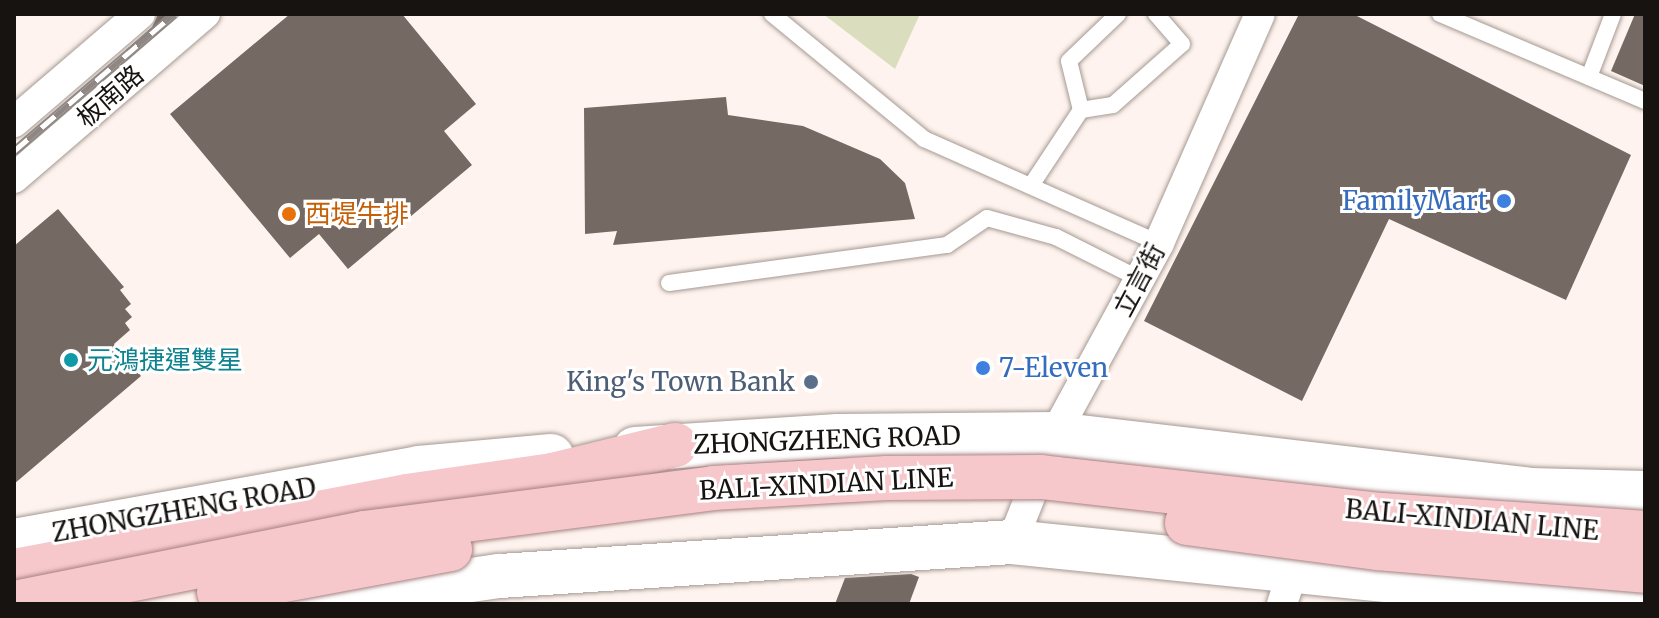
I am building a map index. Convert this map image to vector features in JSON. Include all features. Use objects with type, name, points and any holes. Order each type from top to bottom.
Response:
[{"type":"highway","points":[[14,571],[407,496],[552,475],[675,445]]},
{"type":"highway","name":"BALI-XINDIAN LINE","points":[[14,603],[364,533],[713,488],[887,478],[1041,477],[1382,515],[1645,550]]},
{"type":"highway","name":"BALI-XINDIAN LINE","points":[[158,604],[438,551],[658,520],[849,504],[1046,505],[1378,548],[1645,550]]},
{"type":"main road","name":"ZHONGZHENG ROAD","points":[[14,541],[419,468],[675,445],[838,436],[1055,434],[1529,490],[1645,493]]},
{"type":"main road","points":[[1529,490],[1645,550]]},
{"type":"main road","points":[[307,604],[500,576],[1012,542],[1287,587],[1476,594],[1620,604],[1645,550]]},
{"type":"main road","points":[[1476,594],[1645,550]]},
{"type":"street","name":"板南路","points":[[14,122],[140,14]]},
{"type":"street","name":"板南路","points":[[14,178],[205,14]]},
{"type":"street","name":"立言街","points":[[1012,542],[1055,434],[1159,243],[1260,14]]},
{"type":"lane","points":[[772,14],[924,139],[1032,184],[1159,243]]},
{"type":"lane","points":[[1032,184],[1081,110],[1069,61],[1118,14]]},
{"type":"lane","points":[[1081,110],[1113,105],[1182,44],[1156,14]]},
{"type":"lane","points":[[1440,14],[1467,19],[1645,101]]},
{"type":"lane","points":[[1589,77],[1613,14]]},
{"type":"lane","points":[[669,283],[947,245],[987,218],[1056,237],[1140,279]]},
{"type":"green space","points":[[823,14],[920,14],[895,69]]},
{"type":"building","points":[[158,14],[177,14],[130,55],[126,50],[152,27]]},
{"type":"building","points":[[290,14],[402,14],[476,104],[444,131],[472,165],[348,269],[319,234],[290,258],[170,114]]},
{"type":"building","points":[[1299,14],[1353,14],[1631,155],[1566,300],[1389,219],[1302,401],[1144,321]]},
{"type":"building","points":[[1635,14],[1645,14],[1645,86],[1611,71]]},
{"type":"building","points":[[726,97],[728,115],[803,126],[880,159],[905,183],[915,219],[613,245],[617,231],[585,234],[584,108]]},
{"type":"building","name":"元鴻捷運雙星","points":[[58,209],[124,287],[120,290],[131,304],[125,309],[132,317],[125,323],[130,330],[114,344],[141,376],[14,484],[14,246]]},
{"type":"building","points":[[911,574],[919,577],[909,604],[835,604],[845,578]]},
{"type":"railway","points":[[14,151],[174,14]]},
{"type":"place","name":"FamilyMart","points":[[1504,201]]},
{"type":"place","name":"西堤牛排","points":[[289,214]]},
{"type":"place","name":"元鴻捷運雙星","points":[[71,360]]},
{"type":"place","name":"7-Eleven","points":[[983,368]]},
{"type":"place","name":"King's Town Bank","points":[[811,382]]}]
